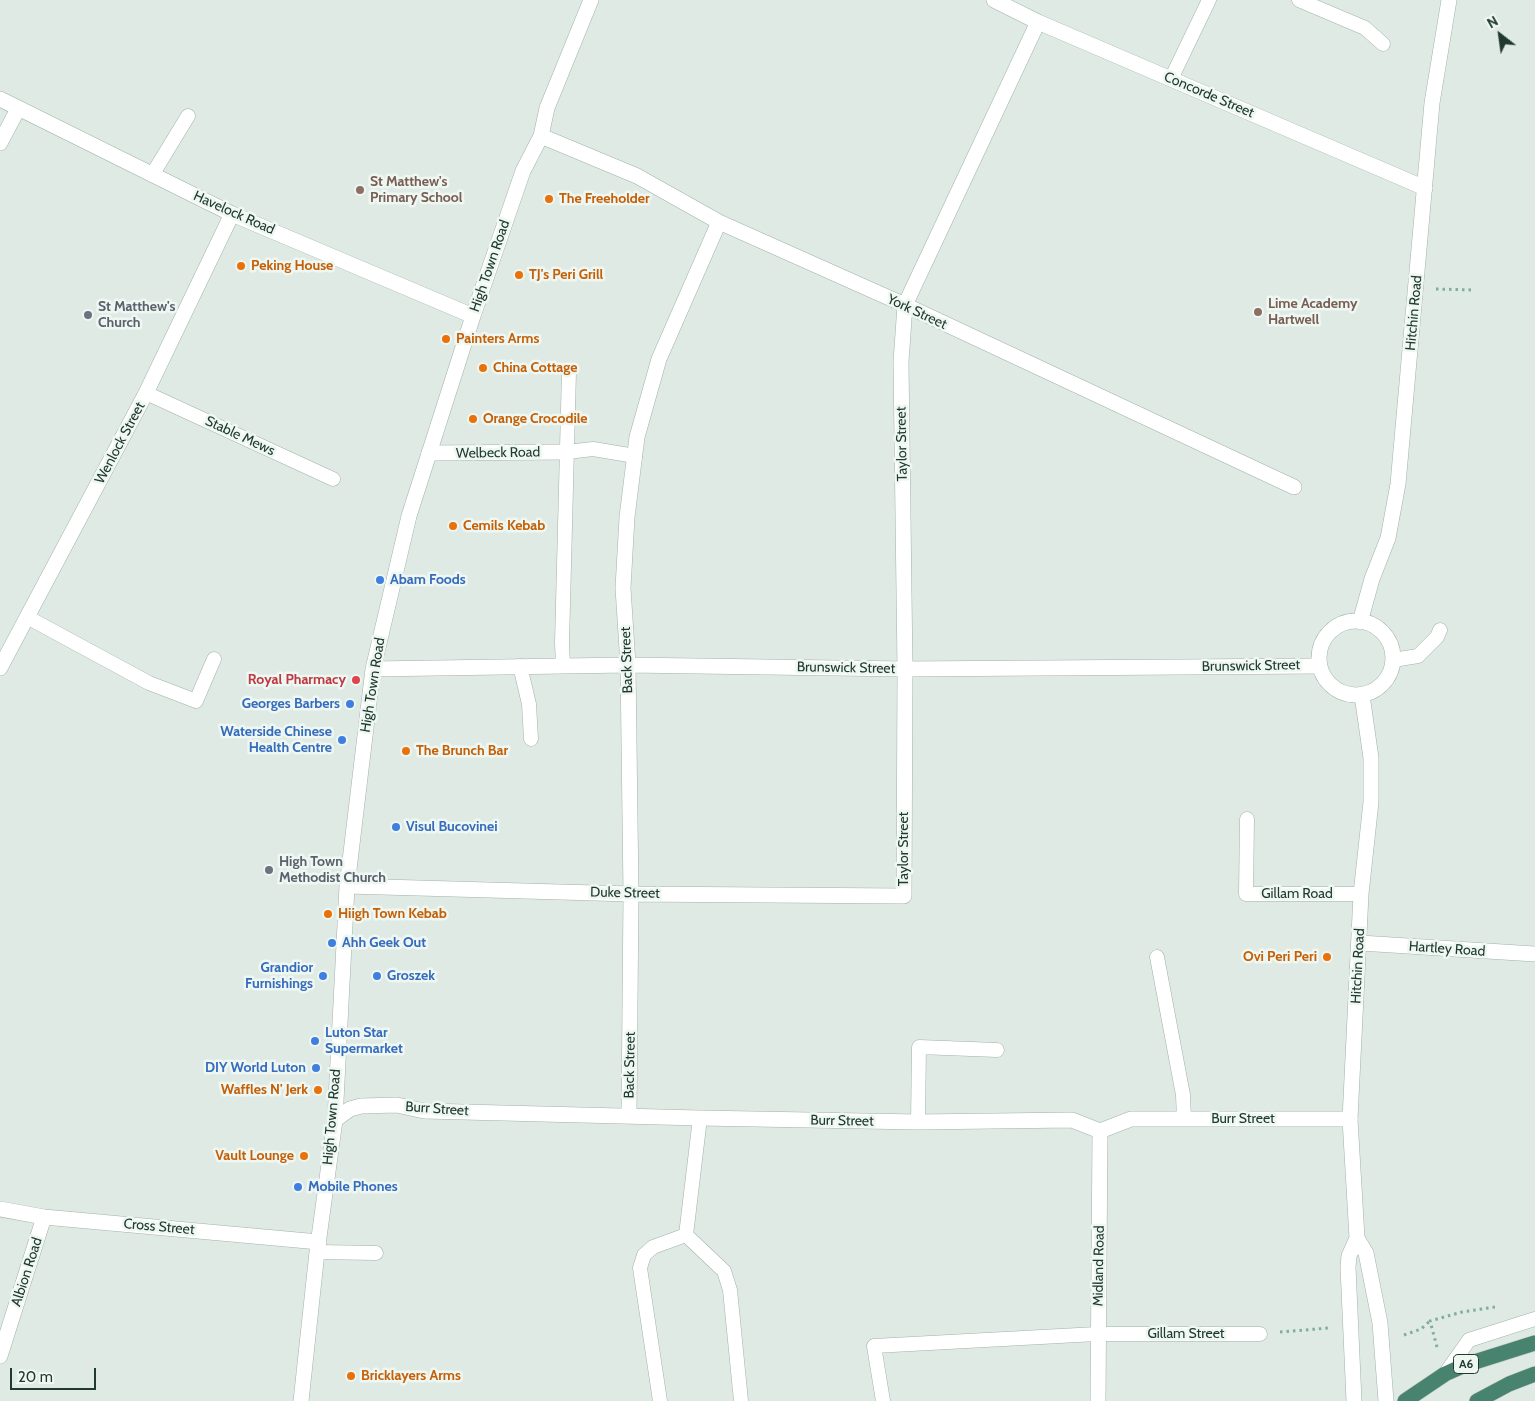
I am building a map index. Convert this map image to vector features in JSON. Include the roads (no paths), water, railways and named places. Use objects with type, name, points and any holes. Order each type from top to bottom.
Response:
[{"type":"highway","name":"A6","points":[[1405,1401],[1445,1374],[1464,1365],[1535,1343]]},
{"type":"highway","points":[[1477,1401],[1509,1384],[1535,1374]]},
{"type":"street","name":"High Town Road","points":[[301,1401],[318,1247],[335,1120],[347,886],[373,668],[410,516],[473,316],[523,171],[541,136],[547,108],[591,0]]},
{"type":"street","name":"Concorde Street","points":[[994,0],[1038,22],[1425,188]]},
{"type":"street","name":"Hitchin Road","points":[[1360,622],[1372,579],[1388,538],[1398,484],[1432,103],[1449,0]]},
{"type":"street","name":"Taylor Street","points":[[904,896],[905,669],[901,362],[905,305],[1038,22]]},
{"type":"street","name":"Havelock Road","points":[[0,99],[232,214],[473,316]]},
{"type":"street","points":[[0,143],[18,109]]},
{"type":"street","name":"York Street","points":[[541,136],[637,176],[719,222],[905,305],[1294,487]]},
{"type":"street","name":"Wenlock Street","points":[[0,668],[146,393],[232,214]]},
{"type":"street","name":"Back Street","points":[[629,1115],[631,894],[628,665],[623,588],[627,516],[637,437],[659,358],[719,222]]},
{"type":"street","name":"Welbeck Road","points":[[429,453],[567,452]]},
{"type":"street","points":[[1351,621],[1360,622],[1370,624],[1380,630],[1388,640],[1393,660],[1391,671],[1376,690],[1362,695],[1344,694],[1328,684],[1321,673],[1318,656],[1320,646],[1330,631],[1341,624],[1351,621]]},
{"type":"street","name":"Brunswick Street","points":[[373,668],[628,665],[905,669],[1319,666]]},
{"type":"street","name":"Hitchin Road","points":[[1354,1401],[1349,1256],[1357,1238],[1350,1119],[1361,894],[1371,802],[1371,758],[1362,695]]},
{"type":"street","name":"Duke Street","points":[[347,886],[631,894],[904,896]]},
{"type":"street","name":"Hartley Road","points":[[1360,943],[1535,954]]},
{"type":"street","name":"Burr Street","points":[[335,1120],[350,1109],[361,1106],[397,1105],[424,1111],[700,1118],[918,1122],[1072,1120],[1100,1131],[1130,1119],[1350,1119]]},
{"type":"street","name":"Midland Road","points":[[1098,1401],[1100,1131]]},
{"type":"street","name":"Cross Street","points":[[0,1208],[44,1217],[318,1247]]},
{"type":"street","name":"Albion Road","points":[[0,1356],[44,1217]]},
{"type":"street","name":"Hitchin Road","points":[[1357,1238],[1366,1253],[1380,1323],[1386,1401]]},
{"type":"lane","points":[[1171,79],[1209,0]]},
{"type":"lane","points":[[1299,0],[1365,28],[1384,44]]},
{"type":"lane","points":[[152,175],[188,116]]},
{"type":"lane","points":[[563,666],[569,371]]},
{"type":"lane","name":"Stable Mews","points":[[146,393],[333,479]]},
{"type":"lane","points":[[567,452],[593,450],[635,456]]},
{"type":"lane","points":[[27,617],[149,683],[196,701],[214,659]]},
{"type":"lane","points":[[1393,660],[1418,656],[1437,637],[1440,630]]},
{"type":"lane","points":[[520,666],[529,704],[531,739]]},
{"type":"lane","name":"Gillam Road","points":[[1247,819],[1246,894],[1361,894]]},
{"type":"lane","points":[[1157,958],[1183,1094],[1184,1119]]},
{"type":"lane","points":[[918,1122],[919,1047],[997,1050]]},
{"type":"lane","points":[[686,1235],[700,1118]]},
{"type":"lane","points":[[660,1401],[640,1268],[644,1255],[653,1247],[686,1235]]},
{"type":"lane","points":[[686,1235],[724,1271],[730,1290],[740,1401]]},
{"type":"lane","points":[[318,1247],[376,1252]]},
{"type":"lane","points":[[1445,1374],[1468,1340],[1535,1319]]},
{"type":"lane","name":"Gillam Street","points":[[883,1401],[874,1346],[1097,1334],[1260,1334]]},
{"type":"place","name":"St Matthew's Primary School","points":[[360,190]]},
{"type":"place","name":"The Freeholder","points":[[549,199]]},
{"type":"place","name":"Peking House","points":[[241,266]]},
{"type":"place","name":"TJ's Peri Grill","points":[[519,275]]},
{"type":"place","name":"Lime Academy Hartwell","points":[[1258,312]]},
{"type":"place","name":"St Matthew's Church","points":[[88,315]]},
{"type":"place","name":"Painters Arms","points":[[446,339]]},
{"type":"place","name":"China Cottage","points":[[483,368]]},
{"type":"place","name":"Orange Crocodile","points":[[473,419]]},
{"type":"place","name":"Cemils Kebab","points":[[453,526]]},
{"type":"place","name":"Abam Foods","points":[[380,580]]},
{"type":"place","name":"Royal Pharmacy","points":[[356,680]]},
{"type":"place","name":"Georges Barbers","points":[[350,704]]},
{"type":"place","name":"Waterside Chinese Health Centre","points":[[342,740]]},
{"type":"place","name":"The Brunch Bar","points":[[406,751]]},
{"type":"place","name":"Visul Bucovinei","points":[[396,827]]},
{"type":"place","name":"High Town Methodist Church","points":[[269,870]]},
{"type":"place","name":"Hiigh Town Kebab","points":[[328,914]]},
{"type":"place","name":"Ahh Geek Out","points":[[332,943]]},
{"type":"place","name":"Ovi Peri Peri","points":[[1327,957]]},
{"type":"place","name":"Grandior Furnishings","points":[[323,976]]},
{"type":"place","name":"Groszek","points":[[377,976]]},
{"type":"place","name":"Luton Star Supermarket","points":[[315,1041]]},
{"type":"place","name":"DIY World Luton","points":[[316,1068]]},
{"type":"place","name":"Waffles N' Jerk","points":[[318,1090]]},
{"type":"place","name":"Vault Lounge","points":[[304,1156]]},
{"type":"place","name":"Mobile Phones","points":[[298,1187]]},
{"type":"place","name":"Bricklayers Arms","points":[[351,1376]]}]
